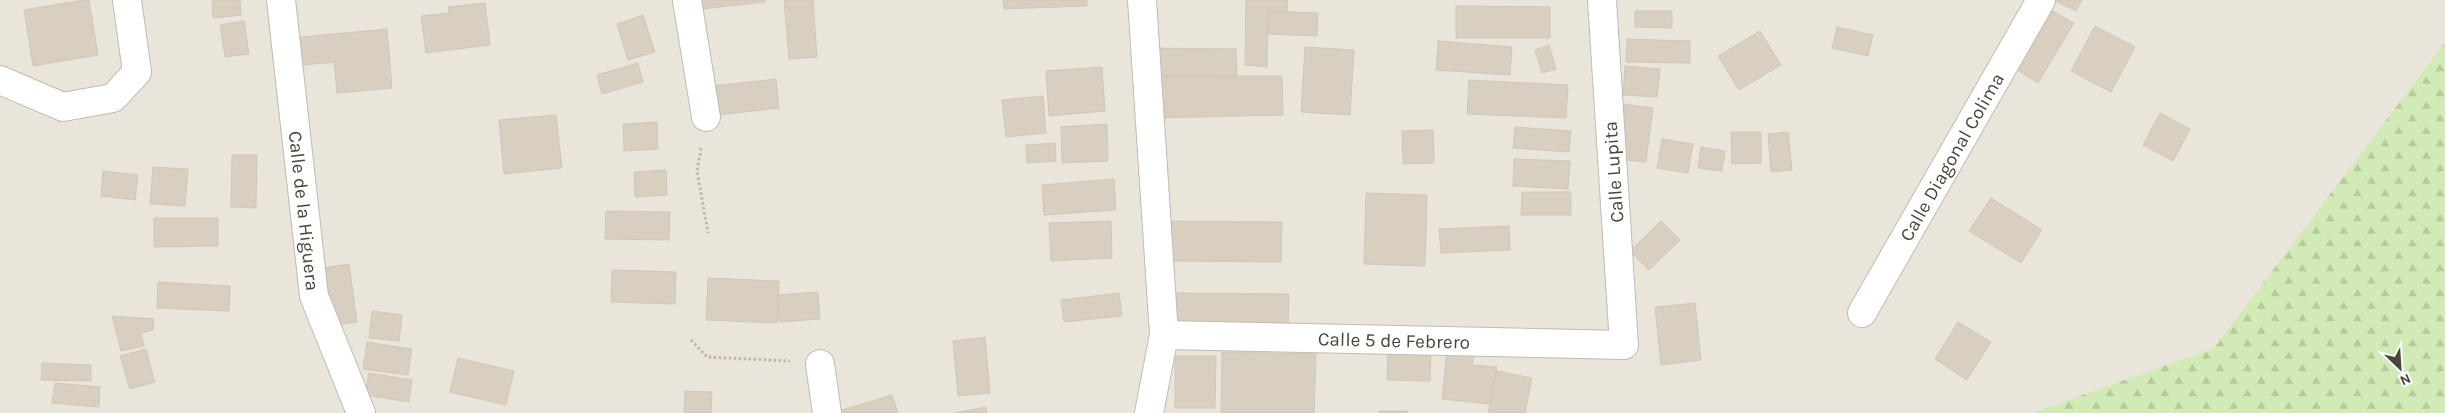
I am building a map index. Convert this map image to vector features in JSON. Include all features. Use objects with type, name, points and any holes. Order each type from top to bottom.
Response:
[{"type":"street","points":[[0,80],[63,107],[112,98],[137,72],[127,0]]},
{"type":"street","name":"Calle de la Higuera","points":[[281,0],[314,296],[360,413]]},
{"type":"street","points":[[687,0],[706,117]]},
{"type":"street","points":[[1142,0],[1164,335],[1149,413]]},
{"type":"street","name":"Calle Lupita","points":[[1602,0],[1624,345]]},
{"type":"street","name":"Calle Diagonal Colima","points":[[1862,313],[2041,0]]},
{"type":"street","name":"Calle 5 de Febrero","points":[[1164,335],[1624,345]]},
{"type":"street","points":[[820,364],[828,413]]},
{"type":"path","points":[[706,117],[697,171],[708,233]]},
{"type":"path","points":[[691,340],[707,357],[820,364]]},
{"type":"shaded area","points":[[0,0],[2445,0],[2445,42],[2214,348],[2032,413],[0,413]]},
{"type":"green space","points":[[2445,42],[2445,413],[2032,413],[2214,348]]},
{"type":"building","points":[[89,0],[98,55],[33,66],[24,10]]},
{"type":"building","points":[[212,0],[240,0],[241,15],[213,18]]},
{"type":"building","points":[[702,0],[765,0],[765,2],[703,9]]},
{"type":"building","points":[[784,0],[813,0],[817,57],[789,59]]},
{"type":"building","points":[[1003,0],[1087,0],[1087,6],[1004,9]]},
{"type":"building","points":[[1246,0],[1288,0],[1287,12],[1268,11],[1267,67],[1245,65]]},
{"type":"building","points":[[2054,0],[2082,0],[2076,11]]},
{"type":"building","points":[[485,3],[490,45],[426,53],[421,16],[449,13],[448,7]]},
{"type":"building","points":[[2042,5],[2074,23],[2038,83],[2008,64]]},
{"type":"building","points":[[1456,6],[1550,7],[1550,38],[1456,38]]},
{"type":"building","points":[[1268,11],[1318,13],[1317,36],[1267,34]]},
{"type":"building","points":[[1635,11],[1672,11],[1672,28],[1635,27]]},
{"type":"building","points":[[643,15],[655,52],[628,60],[617,24]]},
{"type":"building","points":[[244,21],[249,54],[225,57],[220,25]]},
{"type":"building","points":[[2095,26],[2135,47],[2111,92],[2071,71]]},
{"type":"building","points":[[1837,27],[1873,35],[1868,56],[1832,48]]},
{"type":"building","points":[[387,29],[392,88],[337,93],[334,62],[293,66],[291,38]]},
{"type":"building","points":[[1760,31],[1781,65],[1739,90],[1718,56]]},
{"type":"building","points":[[1627,39],[1690,41],[1690,63],[1626,62]]},
{"type":"building","points":[[1438,41],[1512,47],[1510,75],[1436,70]]},
{"type":"building","points":[[1549,45],[1556,69],[1542,73],[1535,50]]},
{"type":"building","points":[[1305,47],[1354,50],[1350,115],[1301,112]]},
{"type":"building","points":[[1147,48],[1236,49],[1237,77],[1148,76]]},
{"type":"building","points":[[638,63],[643,82],[602,94],[597,75]]},
{"type":"building","points":[[1625,66],[1660,69],[1657,97],[1623,95]]},
{"type":"building","points":[[1102,67],[1105,111],[1049,116],[1046,71]]},
{"type":"building","points":[[1148,76],[1282,76],[1283,115],[1152,118]]},
{"type":"building","points":[[776,79],[779,108],[717,115],[713,86]]},
{"type":"building","points":[[1469,80],[1568,85],[1566,118],[1467,114]]},
{"type":"building","points":[[1043,96],[1046,133],[1006,137],[1002,100]]},
{"type":"building","points":[[1624,104],[1653,108],[1646,162],[1616,159]]},
{"type":"building","points":[[2160,113],[2190,129],[2173,161],[2143,145]]},
{"type":"building","points":[[556,115],[562,168],[504,174],[499,120]]},
{"type":"building","points":[[657,122],[658,149],[624,151],[623,124]]},
{"type":"building","points":[[1107,124],[1108,161],[1062,163],[1061,127]]},
{"type":"building","points":[[1515,127],[1571,131],[1569,152],[1513,148]]},
{"type":"building","points":[[1433,130],[1434,163],[1403,164],[1402,131]]},
{"type":"building","points":[[1731,132],[1761,132],[1761,163],[1732,164]]},
{"type":"building","points":[[1788,132],[1792,170],[1771,172],[1768,134]]},
{"type":"building","points":[[1662,139],[1693,144],[1688,173],[1657,168]]},
{"type":"building","points":[[1055,143],[1056,161],[1027,163],[1026,145]]},
{"type":"building","points":[[1701,147],[1725,151],[1722,171],[1698,168]]},
{"type":"building","points":[[232,155],[257,155],[256,208],[231,207]]},
{"type":"building","points":[[1514,159],[1570,161],[1568,189],[1513,186]]},
{"type":"building","points":[[153,167],[188,169],[185,206],[150,204]]},
{"type":"building","points":[[666,170],[667,195],[635,197],[634,172]]},
{"type":"building","points":[[103,171],[138,175],[135,200],[101,196]]},
{"type":"building","points":[[1114,179],[1116,210],[1044,215],[1042,185]]},
{"type":"building","points":[[1522,192],[1571,192],[1571,215],[1521,215]]},
{"type":"building","points":[[1366,193],[1427,195],[1425,266],[1364,264]]},
{"type":"building","points":[[1991,198],[2042,230],[2021,263],[1969,231]]},
{"type":"building","points":[[606,211],[670,212],[669,240],[605,239]]},
{"type":"building","points":[[154,218],[218,218],[218,246],[154,247]]},
{"type":"building","points":[[1111,221],[1112,258],[1051,261],[1049,223]]},
{"type":"building","points":[[1167,221],[1282,222],[1281,262],[1167,261]]},
{"type":"building","points":[[1661,221],[1680,240],[1649,270],[1630,251]]},
{"type":"building","points":[[1509,226],[1510,250],[1441,253],[1439,229]]},
{"type":"building","points":[[349,264],[357,322],[330,326],[322,268]]},
{"type":"building","points":[[612,270],[676,272],[675,304],[611,302]]},
{"type":"building","points":[[708,278],[779,281],[777,323],[706,320]]},
{"type":"building","points":[[158,282],[230,286],[229,311],[157,308]]},
{"type":"building","points":[[818,292],[820,319],[779,322],[778,295]]},
{"type":"building","points":[[1119,293],[1122,316],[1064,322],[1061,300]]},
{"type":"building","points":[[1176,293],[1289,294],[1288,326],[1176,325]]},
{"type":"building","points":[[1695,303],[1701,360],[1661,365],[1655,307]]},
{"type":"building","points":[[372,311],[402,315],[399,341],[369,338]]},
{"type":"building","points":[[112,316],[154,319],[153,330],[141,333],[144,346],[121,351]]},
{"type":"building","points":[[1958,322],[1991,342],[1967,380],[1935,359]]},
{"type":"building","points":[[985,337],[990,393],[958,396],[953,341]]},
{"type":"building","points":[[367,342],[412,349],[408,375],[363,369]]},
{"type":"building","points":[[1388,348],[1431,350],[1430,381],[1387,380]]},
{"type":"building","points":[[146,349],[155,382],[130,389],[120,356]]},
{"type":"building","points":[[1222,352],[1316,354],[1314,413],[1221,413]]},
{"type":"building","points":[[1447,352],[1473,355],[1473,365],[1497,367],[1490,404],[1442,399]]},
{"type":"building","points":[[1175,356],[1216,356],[1215,408],[1175,408]]},
{"type":"building","points":[[458,358],[514,371],[506,405],[450,392]]},
{"type":"building","points":[[42,363],[91,365],[91,381],[41,380]]},
{"type":"building","points":[[1497,371],[1532,378],[1525,413],[1488,413]]},
{"type":"building","points":[[369,373],[412,380],[409,402],[365,395]]},
{"type":"building","points":[[55,383],[100,387],[99,407],[52,403]]},
{"type":"building","points":[[685,391],[712,392],[711,413],[684,413]]},
{"type":"building","points":[[892,395],[898,413],[835,413],[835,412]]},
{"type":"building","points":[[986,407],[987,413],[954,413]]},
{"type":"building","points":[[1379,411],[1408,411],[1408,413],[1379,413]]}]
